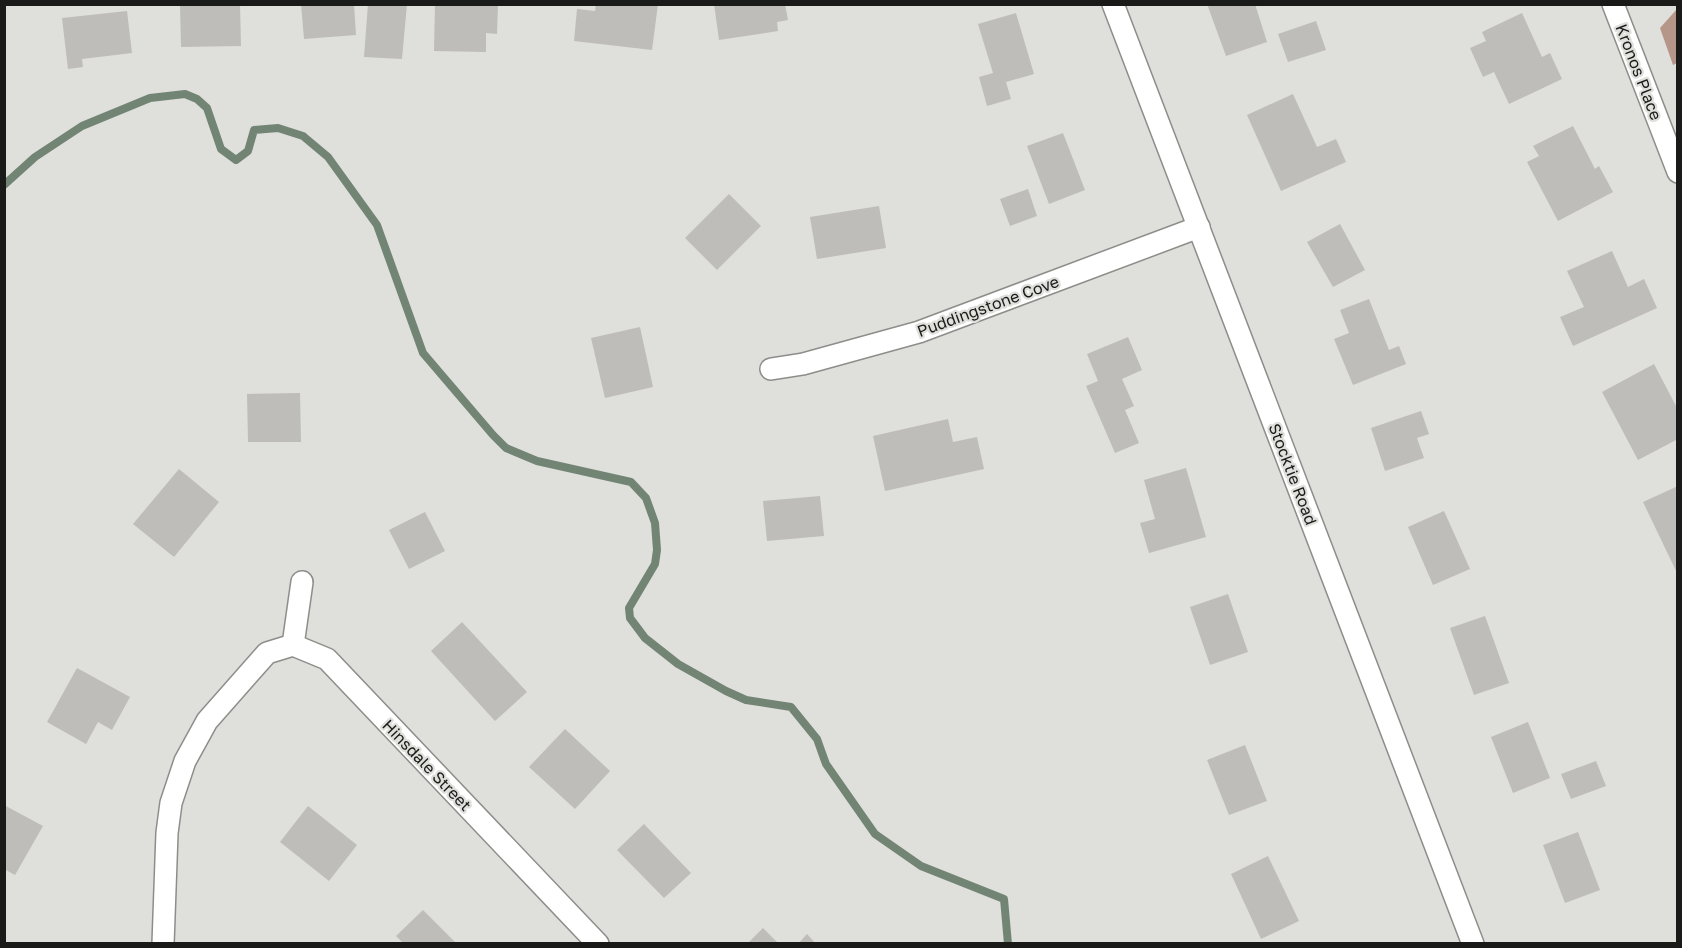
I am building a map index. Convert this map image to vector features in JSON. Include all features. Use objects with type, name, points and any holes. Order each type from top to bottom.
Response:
[{"type":"street","name":"Stocktie Road","points":[[1113,4],[1473,944]]},
{"type":"street","name":"Kronos Place","points":[[1613,4],[1677,172]]},
{"type":"street","name":"Puddingstone Cove","points":[[771,369],[803,364],[919,332],[1199,227]]},
{"type":"street","points":[[163,944],[167,833],[171,803],[185,761],[207,721],[267,653],[293,645],[302,582]]},
{"type":"street","name":"Hinsdale Street","points":[[293,645],[327,659],[598,944]]},
{"type":"shaded area","points":[[1677,9],[1677,63],[1673,65],[1660,28]]},
{"type":"building","points":[[240,4],[241,46],[181,47],[180,5]]},
{"type":"building","points":[[301,4],[354,4],[356,35],[304,39]]},
{"type":"building","points":[[368,4],[407,4],[402,59],[364,57]]},
{"type":"building","points":[[435,4],[498,4],[497,34],[486,33],[486,52],[434,51]]},
{"type":"building","points":[[596,4],[658,4],[652,50],[574,41],[577,9],[595,11]]},
{"type":"building","points":[[714,4],[785,4],[788,20],[777,22],[778,31],[719,40]]},
{"type":"building","points":[[1207,4],[1255,4],[1267,42],[1226,56]]},
{"type":"building","points":[[127,11],[132,53],[82,59],[83,67],[68,69],[62,18]]},
{"type":"building","points":[[1016,13],[1034,74],[1006,82],[1011,99],[987,106],[979,77],[993,73],[978,24]]},
{"type":"building","points":[[1522,13],[1542,57],[1550,53],[1562,79],[1509,104],[1494,72],[1483,77],[1470,48],[1486,41],[1482,32]]},
{"type":"building","points":[[1316,21],[1326,50],[1288,62],[1278,34]]},
{"type":"building","points":[[1293,94],[1317,147],[1336,139],[1346,162],[1281,191],[1247,115]]},
{"type":"building","points":[[1573,126],[1595,169],[1599,166],[1613,192],[1558,221],[1527,162],[1539,156],[1533,146]]},
{"type":"building","points":[[1063,133],[1085,190],[1049,204],[1027,146]]},
{"type":"building","points":[[1028,189],[1037,216],[1010,226],[1000,199]]},
{"type":"building","points":[[729,194],[761,226],[717,270],[685,238]]},
{"type":"building","points":[[879,206],[886,248],[817,259],[810,217]]},
{"type":"building","points":[[1340,224],[1365,270],[1333,287],[1307,242]]},
{"type":"building","points":[[1612,251],[1628,287],[1644,279],[1657,308],[1573,346],[1560,317],[1584,307],[1567,271]]},
{"type":"building","points":[[1369,299],[1389,350],[1399,346],[1406,364],[1353,385],[1334,339],[1349,333],[1340,310]]},
{"type":"building","points":[[640,327],[653,387],[605,398],[591,338]]},
{"type":"building","points":[[1128,337],[1142,370],[1122,379],[1134,406],[1125,410],[1139,443],[1115,453],[1086,386],[1098,381],[1087,354]]},
{"type":"building","points":[[1654,364],[1676,406],[1678,405],[1678,439],[1638,460],[1602,392]]},
{"type":"building","points":[[300,393],[301,442],[248,442],[247,394]]},
{"type":"building","points":[[1421,411],[1429,434],[1417,438],[1424,458],[1385,471],[1371,428]]},
{"type":"building","points":[[948,419],[953,442],[977,437],[984,469],[885,491],[873,436]]},
{"type":"building","points":[[1186,468],[1206,537],[1149,553],[1140,523],[1155,519],[1144,480]]},
{"type":"building","points":[[179,469],[219,502],[174,557],[133,524]]},
{"type":"building","points":[[1678,486],[1678,575],[1643,502]]},
{"type":"building","points":[[820,496],[824,536],[767,541],[763,501]]},
{"type":"building","points":[[1444,511],[1470,569],[1433,585],[1408,527]]},
{"type":"building","points":[[425,512],[445,551],[409,569],[389,530]]},
{"type":"building","points":[[1228,594],[1248,652],[1210,665],[1190,607]]},
{"type":"building","points":[[1485,616],[1509,683],[1474,695],[1450,628]]},
{"type":"building","points":[[462,622],[527,692],[495,721],[431,651]]},
{"type":"building","points":[[77,668],[130,697],[112,730],[98,722],[86,744],[47,722]]},
{"type":"building","points":[[1528,722],[1550,778],[1513,793],[1491,737]]},
{"type":"building","points":[[565,729],[610,771],[575,809],[529,767]]},
{"type":"building","points":[[1245,745],[1267,801],[1229,815],[1207,760]]},
{"type":"building","points":[[1596,761],[1606,786],[1571,799],[1561,774]]},
{"type":"building","points":[[4,805],[43,826],[15,875],[4,869]]},
{"type":"building","points":[[308,806],[357,845],[329,881],[280,842]]},
{"type":"building","points":[[644,824],[691,873],[664,898],[617,850]]},
{"type":"building","points":[[1578,832],[1600,890],[1565,903],[1543,845]]},
{"type":"building","points":[[1268,856],[1299,921],[1261,939],[1231,874]]},
{"type":"building","points":[[423,910],[457,944],[404,944],[396,936]]},
{"type":"building","points":[[763,928],[779,944],[747,944]]},
{"type":"building","points":[[807,934],[816,944],[798,944]]},
{"type":"waterway","points":[[4,185],[35,157],[82,126],[150,98],[185,94],[197,99],[207,108],[221,149],[236,160],[248,151],[254,130],[278,128],[303,136],[328,157],[377,225],[423,353],[493,435],[506,448],[537,461],[631,482],[646,498],[655,523],[657,550],[655,564],[629,608],[630,618],[645,638],[678,664],[726,691],[746,700],[791,707],[817,739],[826,764],[875,834],[921,866],[1004,899],[1008,944]]}]
